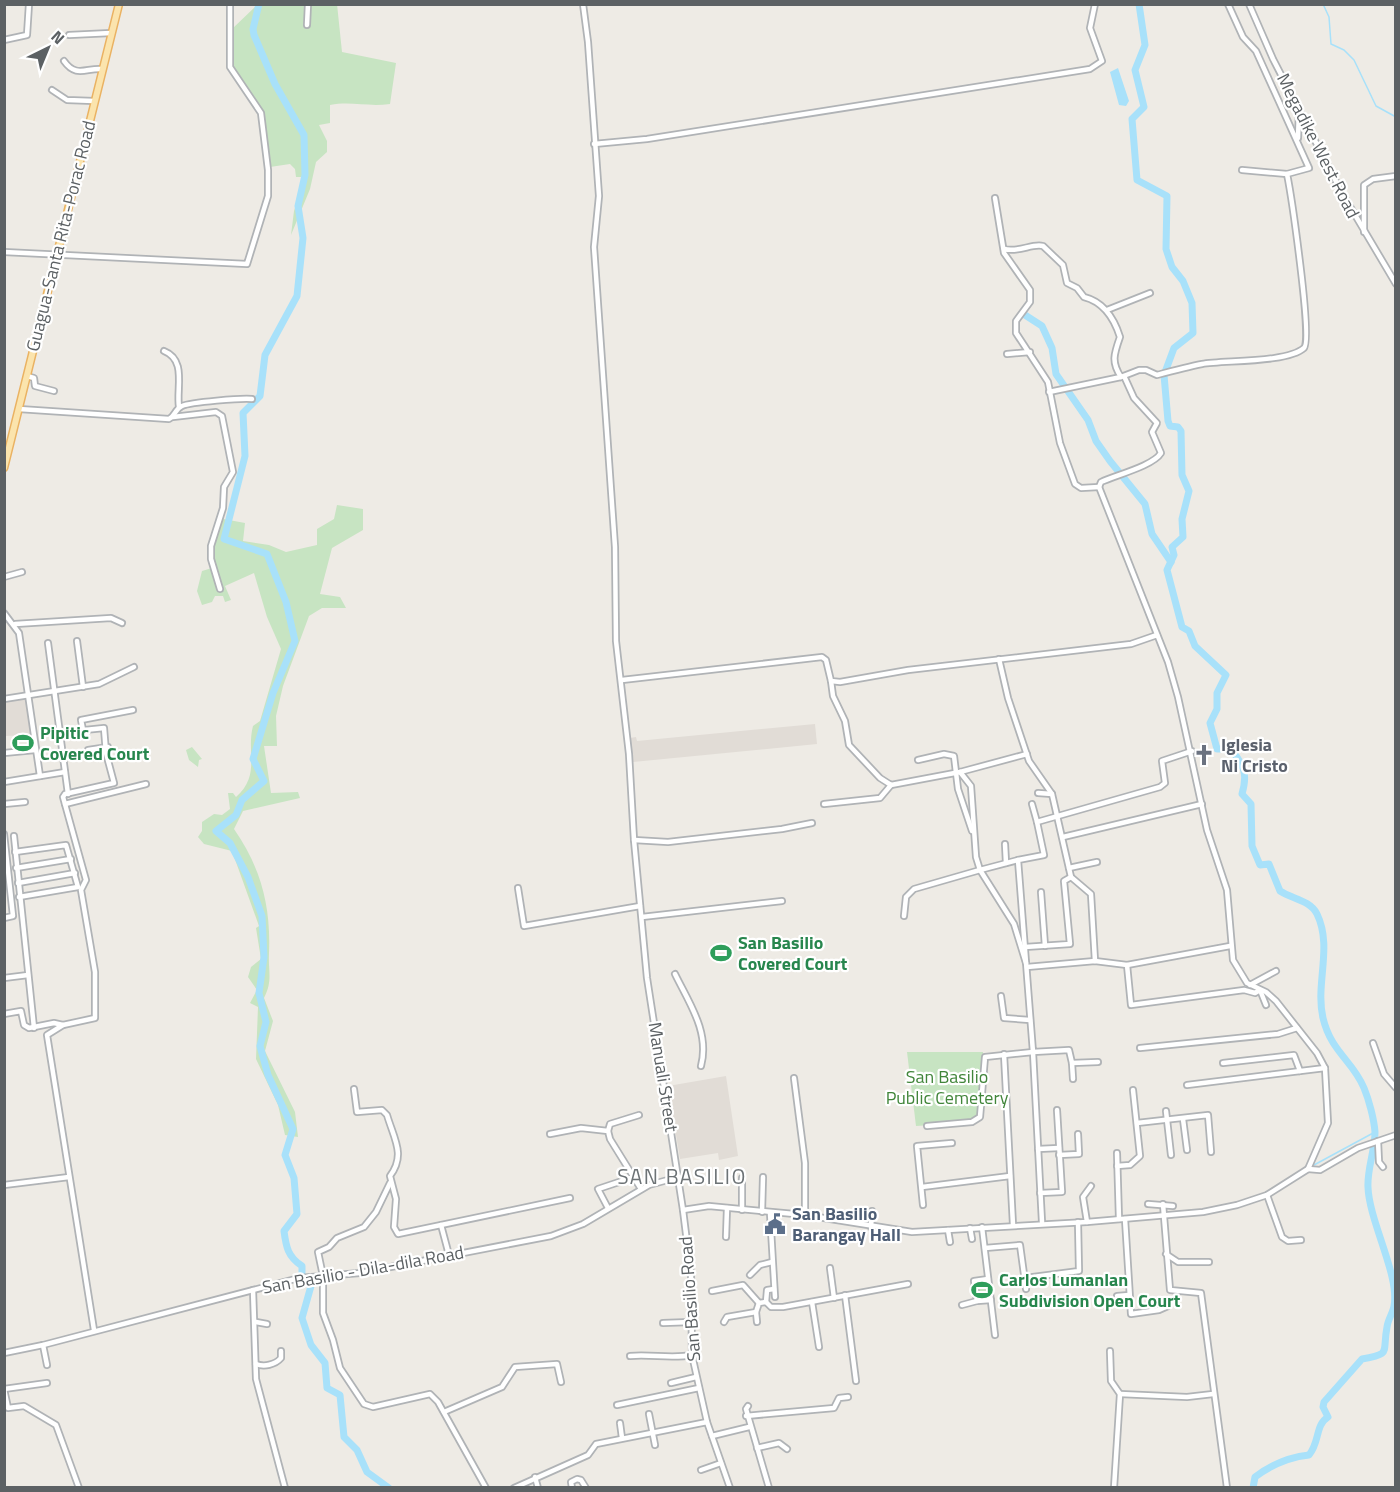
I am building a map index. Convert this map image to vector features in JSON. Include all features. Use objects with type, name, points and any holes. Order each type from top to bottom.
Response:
[{"type":"main road","name":"Guagua-Santa Rita-Porac Road","points":[[4,468],[118,4]]},
{"type":"street","points":[[4,40],[27,35],[29,4]]},
{"type":"street","points":[[4,252],[247,264],[268,196],[268,170],[261,113],[230,67],[230,4]]},
{"type":"street","points":[[307,25],[308,4]]},
{"type":"street","name":"Manuali Street","points":[[583,4],[588,42],[599,196],[594,247],[615,548],[616,641],[622,680],[647,978],[679,1177]]},
{"type":"street","points":[[594,144],[647,139],[1090,69],[1102,61],[1090,28],[1095,4]]},
{"type":"street","points":[[1228,4],[1243,38],[1256,51],[1298,139],[1309,168],[1287,174],[1242,170]]},
{"type":"street","name":"Megadike West Road","points":[[1249,4],[1299,110],[1364,233],[1395,284]]},
{"type":"street","points":[[69,35],[111,33]]},
{"type":"street","points":[[64,61],[72,70],[81,72],[101,69]]},
{"type":"street","points":[[52,90],[67,100],[94,101]]},
{"type":"street","points":[[1298,139],[1299,110]]},
{"type":"street","points":[[1049,392],[1146,370],[1157,375],[1204,363],[1270,358],[1302,350],[1307,346],[1308,334],[1302,300],[1300,254],[1287,174]]},
{"type":"street","points":[[1364,233],[1364,185],[1373,178],[1395,176]]},
{"type":"street","points":[[994,198],[1006,259],[1030,290],[1030,302],[1014,327],[1048,382],[1060,443],[1075,484],[1081,488],[1099,487]]},
{"type":"street","points":[[683,1210],[703,1206],[806,1215],[904,1231],[948,1230],[1042,1222],[1078,1222],[1118,1216],[1125,1219],[1216,1210],[1267,1195],[1308,1169],[1328,1124],[1325,1068],[1317,1053],[1273,998],[1250,985],[1234,964],[1230,946],[1226,887],[1207,830],[1192,751],[1178,697],[1157,635],[1099,487],[1101,482],[1157,458],[1161,453],[1152,432],[1157,423],[1134,398],[1113,364],[1115,349],[1120,337],[1107,310],[1095,300],[1084,297],[1077,288],[1067,283],[1063,265],[1040,244],[1016,251],[1004,249]]},
{"type":"street","points":[[1107,310],[1150,292]]},
{"type":"street","points":[[164,351],[176,359],[180,376],[177,388],[179,407],[172,417]]},
{"type":"street","points":[[1007,354],[1030,352]]},
{"type":"street","points":[[27,376],[34,378],[35,386],[54,391]]},
{"type":"street","points":[[179,407],[227,401],[236,397],[252,399]]},
{"type":"street","points":[[19,410],[172,417],[216,412],[222,416],[233,472],[224,487],[223,508],[211,546],[210,559],[220,589]]},
{"type":"street","points":[[4,577],[22,572]]},
{"type":"street","points":[[4,613],[15,624],[20,638],[40,776]]},
{"type":"street","points":[[15,624],[111,618],[122,622]]},
{"type":"street","points":[[831,681],[1131,644],[1157,635]]},
{"type":"street","points":[[77,641],[83,687]]},
{"type":"street","points":[[48,643],[68,794]]},
{"type":"street","points":[[622,680],[822,657],[826,660],[836,703],[845,721],[849,745],[880,778],[891,785]]},
{"type":"street","points":[[999,659],[1027,754],[1052,794],[1071,877],[1091,894],[1095,962]]},
{"type":"street","points":[[4,699],[106,682],[134,667]]},
{"type":"street","points":[[83,730],[81,720],[133,710]]},
{"type":"street","points":[[75,731],[104,728],[108,747],[106,753],[114,783],[64,795],[86,880],[81,890],[92,940],[97,1004],[95,1018],[63,1025],[46,1035],[94,1330]]},
{"type":"street","points":[[88,750],[108,747]]},
{"type":"street","points":[[4,753],[35,750]]},
{"type":"street","points":[[1037,822],[1160,787],[1165,783],[1162,760],[1192,751]]},
{"type":"street","points":[[918,760],[949,753],[954,756],[958,772],[958,789],[974,838],[980,870],[1014,924],[1024,947]]},
{"type":"street","points":[[824,804],[880,798],[891,785],[958,772],[1027,754]]},
{"type":"street","points":[[4,782],[65,772]]},
{"type":"street","points":[[958,772],[972,786],[974,838]]},
{"type":"street","points":[[65,804],[146,784]]},
{"type":"street","points":[[1038,793],[1052,794]]},
{"type":"street","points":[[4,804],[25,802]]},
{"type":"street","points":[[904,916],[906,897],[914,889],[1006,863],[1044,855],[1032,804]]},
{"type":"street","points":[[1062,837],[1202,804]]},
{"type":"street","points":[[634,840],[668,842],[782,829],[812,823]]},
{"type":"street","points":[[4,834],[8,894],[13,916],[4,918]]},
{"type":"street","points":[[14,836],[34,1028]]},
{"type":"street","points":[[1005,844],[1006,863]]},
{"type":"street","points":[[15,852],[65,845],[75,873],[77,889],[19,897]]},
{"type":"street","points":[[16,868],[71,859]]},
{"type":"street","points":[[1018,860],[1033,1052],[1042,1222]]},
{"type":"street","points":[[1069,868],[1097,862]]},
{"type":"street","points":[[18,883],[75,873]]},
{"type":"street","points":[[1024,947],[1070,943],[1064,881],[1071,877]]},
{"type":"street","points":[[518,888],[525,926],[640,906]]},
{"type":"street","points":[[1041,892],[1045,946]]},
{"type":"street","points":[[642,917],[782,901]]},
{"type":"street","points":[[1027,965],[1095,962],[1127,965],[1230,946]]},
{"type":"street","points":[[1127,965],[1131,1005],[1260,990]]},
{"type":"street","points":[[1250,985],[1276,971]]},
{"type":"street","points":[[675,974],[694,1010],[703,1038],[704,1054],[701,1066]]},
{"type":"street","points":[[4,978],[28,975]]},
{"type":"street","points":[[1260,990],[1266,1005]]},
{"type":"street","points":[[1001,996],[1004,1018],[1030,1020]]},
{"type":"street","points":[[4,1014],[21,1011],[24,1025],[34,1028],[47,1024],[63,1025]]},
{"type":"street","points":[[1284,1032],[1291,1020]]},
{"type":"street","points":[[47,1024],[51,1031]]},
{"type":"street","points":[[1140,1048],[1284,1032],[1297,1028]]},
{"type":"street","points":[[1373,1043],[1384,1074],[1395,1088]]},
{"type":"street","points":[[927,1126],[964,1124],[978,1119],[982,1113],[984,1058],[1004,1054],[1069,1050],[1073,1079]]},
{"type":"street","points":[[1004,1054],[1013,1225]]},
{"type":"street","points":[[1223,1063],[1294,1055],[1300,1071]]},
{"type":"street","points":[[1072,1063],[1098,1062]]},
{"type":"street","points":[[1187,1085],[1325,1068]]},
{"type":"street","points":[[794,1078],[805,1163],[806,1215]]},
{"type":"street","points":[[354,1089],[357,1112],[382,1110],[387,1115],[399,1162],[390,1176],[396,1199],[396,1233],[570,1198]]},
{"type":"street","points":[[1117,1166],[1130,1165],[1139,1159],[1133,1090]]},
{"type":"street","points":[[1040,1193],[1062,1192],[1057,1110]]},
{"type":"street","points":[[1166,1111],[1171,1155]]},
{"type":"street","points":[[639,1115],[610,1124],[608,1131],[610,1139],[641,1189]]},
{"type":"street","points":[[1137,1123],[1208,1115],[1211,1152]]},
{"type":"street","points":[[1183,1119],[1187,1150]]},
{"type":"street","points":[[550,1134],[581,1128],[608,1131]]},
{"type":"street","points":[[1059,1155],[1079,1154],[1078,1134]]},
{"type":"street","points":[[1308,1169],[1320,1170],[1365,1145],[1395,1135]]},
{"type":"street","points":[[1376,1142],[1379,1162],[1383,1167]]},
{"type":"street","points":[[923,1204],[917,1146],[952,1143]]},
{"type":"street","points":[[1038,1149],[1059,1148]]},
{"type":"street","points":[[1117,1153],[1118,1216]]},
{"type":"street","points":[[922,1187],[1010,1176]]},
{"type":"street","points":[[4,1185],[69,1177]]},
{"type":"street","points":[[609,1208],[598,1190],[634,1177]]},
{"type":"street","name":"San Basilio - Dila-dila Road","points":[[4,1353],[43,1345],[299,1278],[360,1272],[551,1236],[583,1224],[641,1189],[679,1177]]},
{"type":"street","name":"San Basilio Road","points":[[679,1177],[691,1274],[692,1355],[707,1422],[730,1488]]},
{"type":"street","points":[[762,1212],[763,1177]]},
{"type":"street","points":[[742,1178],[742,1210]]},
{"type":"street","points":[[390,1183],[376,1212],[363,1227],[343,1234],[329,1247],[320,1250],[322,1307],[327,1328],[333,1340],[340,1368],[364,1404],[373,1407],[430,1394],[444,1412],[486,1488]]},
{"type":"street","points":[[1087,1220],[1083,1197],[1091,1186]]},
{"type":"street","points":[[1267,1195],[1282,1237],[1288,1241],[1301,1240]]},
{"type":"street","points":[[1148,1203],[1173,1206]]},
{"type":"street","points":[[1163,1204],[1162,1214],[1170,1290],[1201,1293],[1227,1488]]},
{"type":"street","points":[[726,1237],[727,1208]]},
{"type":"street","points":[[871,1227],[872,1211]]},
{"type":"street","points":[[770,1213],[775,1298]]},
{"type":"street","points":[[1125,1219],[1129,1314],[1159,1310],[1168,1306]]},
{"type":"street","points":[[1025,1278],[1080,1271],[1078,1222]]},
{"type":"street","points":[[441,1225],[449,1255]]},
{"type":"street","points":[[982,1227],[995,1335]]},
{"type":"street","points":[[970,1228],[972,1239]]},
{"type":"street","points":[[948,1230],[950,1242]]},
{"type":"street","points":[[984,1248],[1020,1245],[1026,1288]]},
{"type":"street","points":[[1166,1254],[1178,1262],[1209,1262]]},
{"type":"street","points":[[750,1275],[759,1266],[772,1263]]},
{"type":"street","points":[[830,1268],[834,1298]]},
{"type":"street","points":[[977,1302],[974,1281],[988,1279]]},
{"type":"street","points":[[766,1302],[774,1308],[908,1284]]},
{"type":"street","points":[[712,1291],[743,1286],[759,1304]]},
{"type":"street","points":[[766,1302],[767,1290],[774,1289]]},
{"type":"street","points":[[253,1290],[256,1364],[264,1412],[285,1488]]},
{"type":"street","points":[[845,1295],[856,1381]]},
{"type":"street","points":[[1117,1296],[1130,1295]]},
{"type":"street","points":[[962,1305],[991,1300]]},
{"type":"street","points":[[759,1304],[766,1302]]},
{"type":"street","points":[[812,1302],[819,1347]]},
{"type":"street","points":[[757,1322],[756,1312],[759,1304]]},
{"type":"street","points":[[724,1322],[727,1317],[756,1312]]},
{"type":"street","points":[[256,1322],[267,1324]]},
{"type":"street","points":[[663,1323],[691,1322]]},
{"type":"street","points":[[43,1345],[47,1365]]},
{"type":"street","points":[[256,1364],[277,1362],[281,1358],[281,1351]]},
{"type":"street","points":[[1110,1351],[1111,1381],[1120,1394],[1114,1488]]},
{"type":"street","points":[[630,1356],[692,1355]]},
{"type":"street","points":[[444,1412],[502,1387],[515,1367],[557,1364],[561,1382]]},
{"type":"street","points":[[671,1383],[696,1377]]},
{"type":"street","points":[[47,1383],[4,1389],[8,1408],[24,1406],[56,1425],[79,1488]]},
{"type":"street","points":[[617,1405],[699,1388]]},
{"type":"street","points":[[1120,1394],[1187,1397],[1213,1394]]},
{"type":"street","points":[[746,1416],[834,1408],[839,1398],[848,1397]]},
{"type":"street","points":[[748,1406],[746,1416],[769,1488]]},
{"type":"street","points":[[650,1414],[655,1445]]},
{"type":"street","points":[[514,1488],[588,1455],[596,1444],[707,1422]]},
{"type":"street","points":[[620,1424],[622,1438]]},
{"type":"street","points":[[712,1436],[749,1427]]},
{"type":"street","points":[[757,1448],[779,1443],[788,1449]]},
{"type":"street","points":[[701,1470],[721,1463]]},
{"type":"street","points":[[535,1477],[538,1488]]},
{"type":"street","points":[[572,1488],[571,1482],[577,1479],[586,1488]]},
{"type":"shaded area","points":[[26,698],[31,735],[5,736],[5,701]]},
{"type":"shaded area","points":[[815,724],[817,744],[633,762],[630,738],[636,737],[637,741]]},
{"type":"shaded area","points":[[726,1076],[738,1156],[719,1160],[718,1153],[680,1159],[668,1086]]},
{"type":"green space","points":[[337,4],[342,52],[396,63],[390,104],[330,105],[330,123],[319,125],[327,141],[327,152],[316,162],[310,189],[291,235],[294,211],[305,177],[296,177],[295,169],[290,164],[270,167],[262,113],[232,67],[232,29],[257,5]]},
{"type":"green space","points":[[337,505],[363,509],[363,530],[332,548],[320,594],[340,597],[346,608],[322,608],[309,616],[283,686],[276,716],[277,746],[264,746],[271,793],[298,792],[300,798],[243,811],[234,829],[251,858],[266,903],[270,976],[264,998],[273,1021],[265,1051],[295,1112],[298,1137],[285,1135],[278,1105],[256,1059],[258,1007],[250,1003],[257,990],[248,977],[251,967],[261,959],[256,928],[259,926],[232,851],[204,844],[198,837],[202,831],[202,822],[214,814],[222,815],[230,809],[228,793],[233,793],[236,797],[244,789],[248,780],[251,772],[253,726],[260,721],[281,649],[267,617],[254,573],[225,586],[231,600],[225,602],[223,596],[215,596],[212,602],[202,605],[197,591],[202,571],[212,568],[209,543],[218,518],[245,523],[243,541],[269,545],[286,552],[317,545],[317,529],[334,519]]},
{"type":"green space","points":[[192,747],[202,759],[199,760],[198,767],[189,760],[186,750]]},
{"type":"green space","name":"San Basilio Public Cemetery","points":[[907,1052],[983,1052],[980,1116],[965,1123],[916,1126]]},
{"type":"green space","name":"Carlos Lumanlan Subdivision Open Court","points":[[986,1281],[989,1299],[978,1300],[975,1282]]},
{"type":"water","points":[[1118,68],[1129,101],[1126,106],[1119,105],[1110,72]]},
{"type":"waterway","points":[[259,4],[253,29],[254,35],[275,84],[304,135],[305,175],[298,206],[303,238],[297,296],[265,355],[260,396],[243,413],[245,456],[224,539],[267,554],[286,602],[295,641],[273,693],[253,759],[264,781],[242,800],[236,815],[216,831],[230,843],[248,877],[262,916],[264,957],[259,993],[266,1022],[260,1046],[268,1075],[293,1129],[285,1155],[294,1178],[297,1214],[284,1231],[288,1251],[302,1266],[302,1278],[311,1286],[302,1318],[311,1345],[325,1363],[327,1388],[340,1395],[344,1437],[357,1450],[367,1472],[389,1488]]},
{"type":"waterway","points":[[1139,4],[1145,45],[1135,70],[1144,107],[1132,119],[1137,180],[1167,196],[1166,249],[1172,267],[1183,281],[1192,303],[1193,333],[1174,348],[1164,375],[1168,421],[1170,426],[1178,427],[1181,431],[1182,475],[1189,491],[1182,519],[1183,537],[1172,547],[1174,555],[1167,570],[1182,627],[1189,631],[1195,646],[1226,675],[1217,693],[1217,709],[1210,723],[1217,749],[1231,749],[1244,770],[1245,780],[1242,794],[1251,804],[1252,846],[1260,865],[1269,864],[1280,891],[1314,909],[1322,927],[1324,939],[1321,992],[1323,1018],[1331,1039],[1354,1070],[1366,1093],[1374,1121],[1374,1146],[1368,1187],[1373,1216],[1389,1264],[1395,1294],[1384,1351],[1378,1356],[1362,1359],[1324,1402],[1323,1407],[1328,1417],[1321,1424],[1315,1445],[1309,1455],[1281,1462],[1268,1469],[1255,1477],[1253,1488]]},
{"type":"waterway","points":[[1323,4],[1329,17],[1331,44],[1344,50],[1354,60],[1376,106],[1396,117]]},
{"type":"waterway","points":[[1025,315],[1042,326],[1052,348],[1056,374],[1088,420],[1096,441],[1145,504],[1152,534],[1171,562]]},
{"type":"waterway","points":[[1314,1165],[1375,1132]]},
{"type":"place","name":"Pipitic Covered Court","points":[[23,743]]},
{"type":"place","name":"Iglesia Ni Cristo","points":[[1204,755]]},
{"type":"place","name":"San Basilio Covered Court","points":[[721,953]]},
{"type":"place","name":"San Basilio Barangay Hall","points":[[775,1224]]},
{"type":"place","name":"Carlos Lumanlan Subdivision Open Court","points":[[982,1290]]},
{"type":"district","name":"SAN BASILIO","points":[[682,1177]]}]
